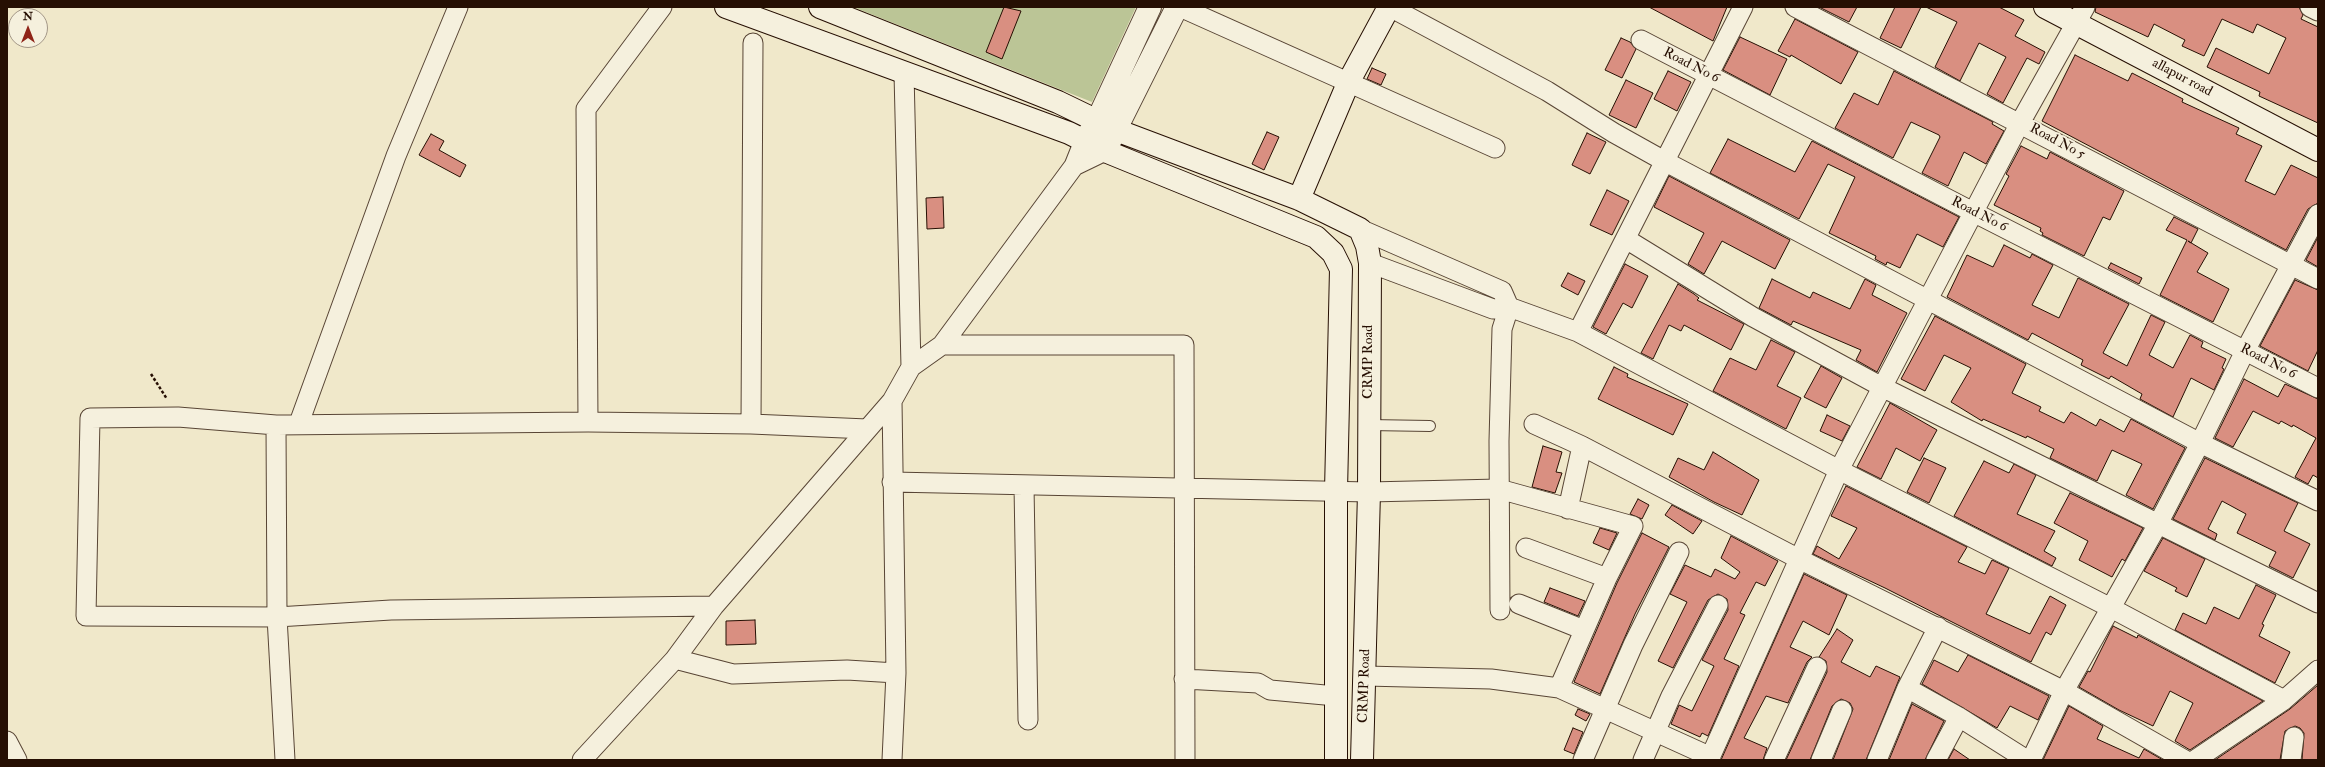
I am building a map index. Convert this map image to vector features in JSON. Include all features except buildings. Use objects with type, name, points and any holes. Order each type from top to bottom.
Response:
[{"type":"main road","name":"CRMP Road","points":[[726,7],[1069,133],[1105,151],[1316,237],[1333,253],[1341,269],[1336,491],[1336,760]]},
{"type":"main road","points":[[820,7],[1058,102],[1116,130],[1298,199],[1360,229]]},
{"type":"main road","points":[[1084,141],[1096,121],[1150,7]]},
{"type":"main road","points":[[1105,151],[1179,7]]},
{"type":"main road","points":[[1298,199],[1349,81],[1389,7]]},
{"type":"main road","name":"allapur road","points":[[2045,7],[2081,15],[2318,150]]},
{"type":"main road","name":"CRMP Road","points":[[1360,229],[1367,246],[1370,263],[1369,492],[1362,760]]},
{"type":"street","points":[[299,423],[396,156],[458,7]]},
{"type":"street","points":[[588,422],[586,109],[662,7]]},
{"type":"street","points":[[1179,7],[1349,81],[1495,148]]},
{"type":"street","points":[[1389,7],[1547,91],[1614,133],[1666,162],[2200,443],[2318,501]]},
{"type":"street","points":[[1578,332],[1666,162],[1743,7]]},
{"type":"street","name":"Road No 5","points":[[1794,7],[2318,279]]},
{"type":"street","points":[[2310,7],[2318,11]]},
{"type":"street","points":[[1365,676],[1491,679],[1559,688],[1710,758],[1839,470],[1884,388],[1927,300],[2020,123],[2081,15]]},
{"type":"street","name":"Road No 6","points":[[1641,40],[2318,388]]},
{"type":"street","points":[[751,424],[752,43]]},
{"type":"street","points":[[904,73],[912,367]]},
{"type":"street","points":[[582,760],[675,659],[714,606],[892,400],[912,367],[942,345],[1074,166],[1084,141]]},
{"type":"street","points":[[1074,166],[1105,151]]},
{"type":"street","points":[[2031,760],[2064,691],[2158,524],[2245,351],[2318,214]]},
{"type":"street","points":[[1360,229],[1502,291],[1509,308],[1502,329],[1499,489],[1500,610]]},
{"type":"street","points":[[1626,239],[1753,317],[1884,388],[2318,603]]},
{"type":"street","points":[[1370,263],[1493,309],[1509,308],[1578,332],[1839,470],[2111,608],[2284,700]]},
{"type":"street","points":[[942,345],[1184,345],[1185,760]]},
{"type":"street","points":[[892,400],[892,482],[896,673],[892,760]]},
{"type":"street","points":[[714,606],[391,610],[277,618],[86,616],[90,418],[178,417],[276,425],[299,423],[588,422],[751,424],[867,429]]},
{"type":"street","points":[[1534,424],[1582,446],[1799,559],[2064,691],[2185,760]]},
{"type":"street","points":[[276,425],[277,618],[285,760]]},
{"type":"street","points":[[1568,509],[1582,446]]},
{"type":"street","points":[[892,482],[1024,486],[1369,492],[1499,489],[1633,526],[1607,578],[1559,688]]},
{"type":"street","points":[[1024,486],[1028,720]]},
{"type":"street","points":[[1526,548],[1607,578]]},
{"type":"street","points":[[1583,760],[1633,646],[1679,552]]},
{"type":"street","points":[[1519,604],[1584,630]]},
{"type":"street","points":[[1643,760],[1718,605]]},
{"type":"street","points":[[1877,760],[1907,688],[1938,627]]},
{"type":"street","points":[[675,659],[733,674],[847,670],[896,673]]},
{"type":"street","points":[[1774,760],[1817,666]]},
{"type":"street","points":[[2195,760],[2284,700],[2318,670]]},
{"type":"street","points":[[1184,679],[1258,683],[1270,690],[1336,696]]},
{"type":"street","points":[[1907,688],[1959,717],[2027,760]]},
{"type":"street","points":[[1821,760],[1842,710]]},
{"type":"street","points":[[1936,760],[1959,717]]},
{"type":"street","points":[[2291,760],[2294,737]]},
{"type":"street","points":[[7,741],[17,760]]},
{"type":"lane","points":[[1369,425],[1430,426]]},
{"type":"path","points":[[151,374],[178,417]]},
{"type":"green space","points":[[853,7],[1136,7],[1092,102]]}]
